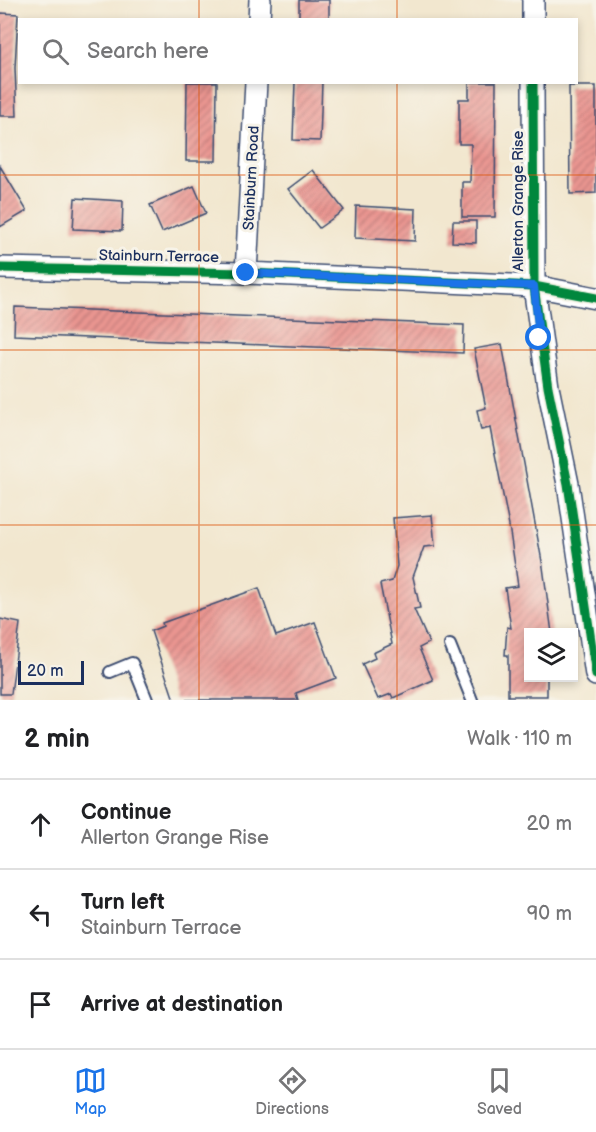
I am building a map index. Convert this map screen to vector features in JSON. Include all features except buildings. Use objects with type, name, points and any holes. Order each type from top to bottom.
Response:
[{"type":"street","points":[[259,18],[260,0]]},
{"type":"street","points":[[533,0],[533,18]]},
{"type":"street","name":"Stainburn Road","points":[[246,273],[256,84]]},
{"type":"street","name":"Allerton Grange Rise","points":[[533,84],[534,286],[546,377],[568,484],[596,675]]},
{"type":"street","name":"Stainburn Terrace","points":[[0,268],[246,273],[534,286],[596,297]]},
{"type":"lane","points":[[450,645],[472,700]]},
{"type":"lane","points":[[110,672],[132,663],[147,700]]},
{"type":"cycle path","points":[[533,84],[534,286],[548,387],[568,484],[596,675]]},
{"type":"cycle path","points":[[0,268],[246,273],[534,286],[596,298]]},
{"type":"route","points":[[246,273],[534,286],[539,338]]}]
